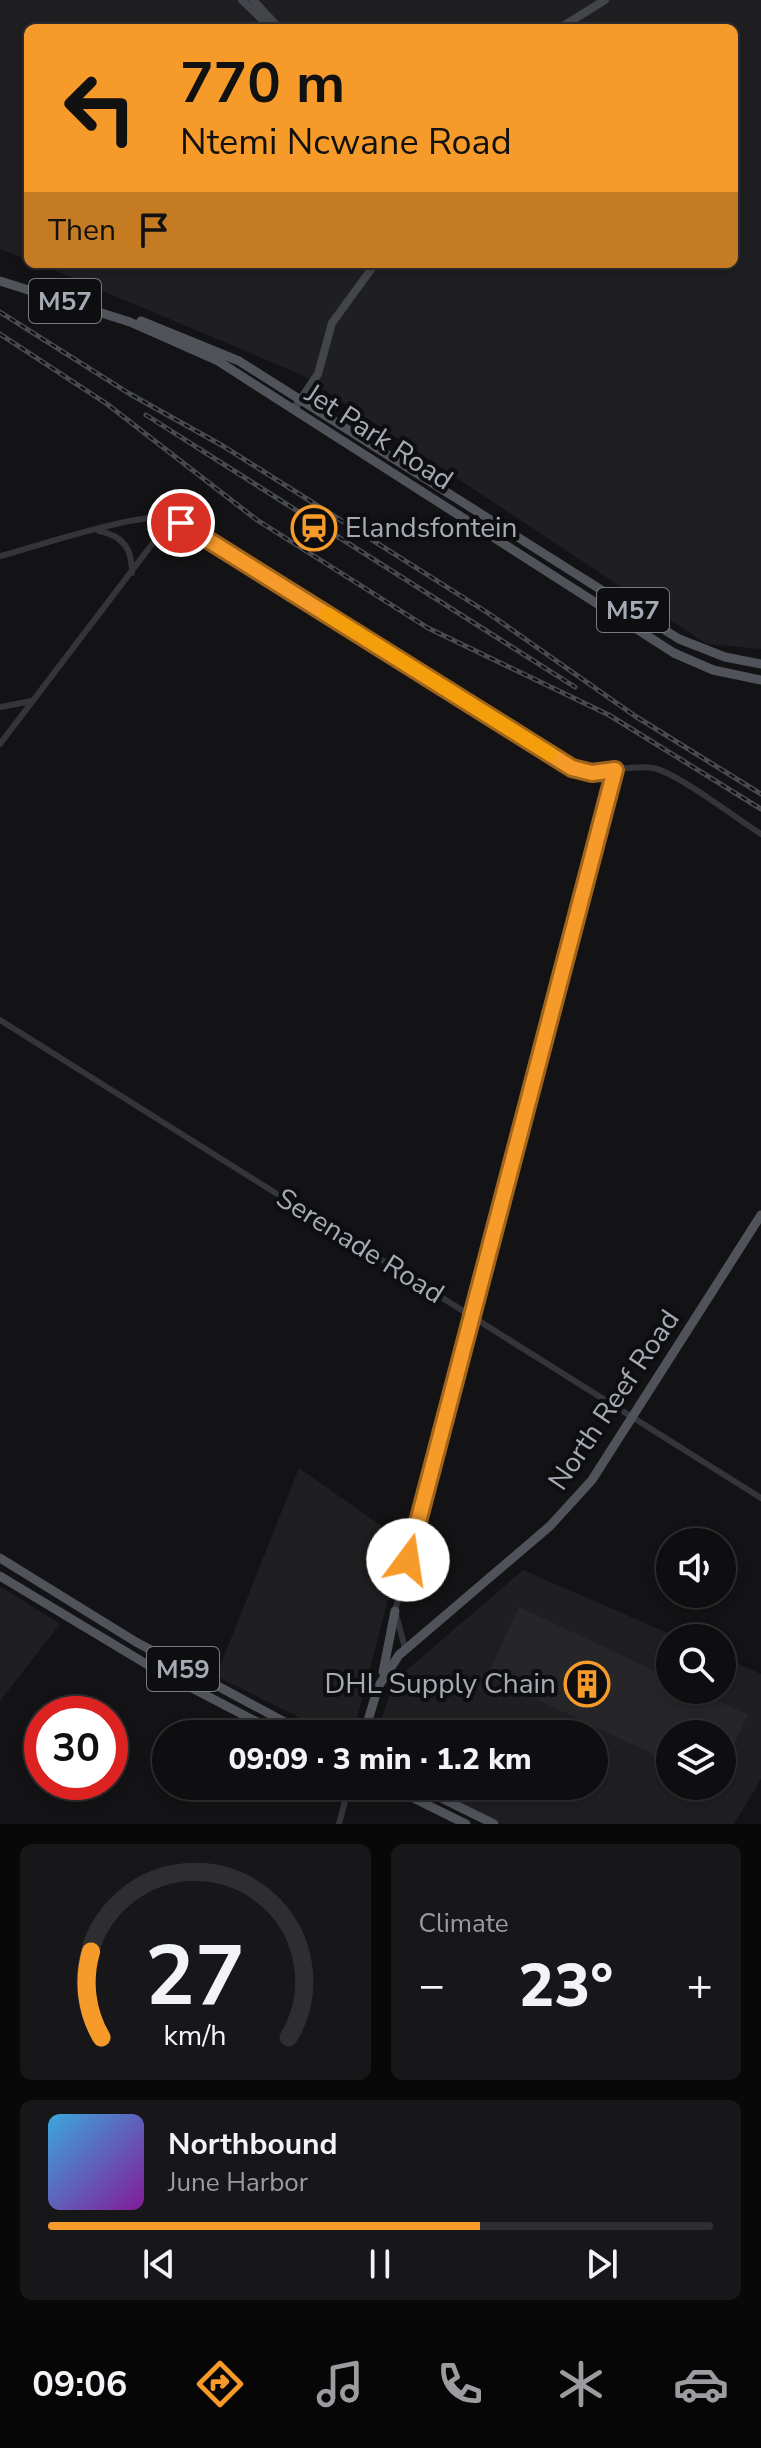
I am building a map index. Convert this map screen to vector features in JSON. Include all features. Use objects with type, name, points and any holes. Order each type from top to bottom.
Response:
[{"type":"main road","name":"Jet Park Road","points":[[0,278],[191,339],[239,361],[673,636],[708,652],[761,664]]},
{"type":"main road","name":"Jet Park Road","points":[[0,278],[130,322],[201,353],[294,409],[674,653],[713,670],[761,680]]},
{"type":"main road","name":"North Reef Road","points":[[369,1720],[382,1679],[405,1648],[569,1508],[599,1471],[761,1215]]},
{"type":"main road","name":"M59","points":[[0,1558],[125,1636],[281,1720]]},
{"type":"main road","name":"M59","points":[[0,1576],[148,1665],[253,1720]]},
{"type":"main road","points":[[382,1679],[395,1611]]},
{"type":"main road","points":[[430,1800],[466,1824]]},
{"type":"main road","points":[[438,1800],[494,1824]]},
{"type":"street","points":[[242,0],[267,24]]},
{"type":"street","points":[[253,0],[275,24]]},
{"type":"street","points":[[566,24],[605,0]]},
{"type":"street","points":[[294,409],[318,374],[332,323],[372,268]]},
{"type":"street","points":[[0,556],[153,518],[172,518],[572,768],[592,773],[659,770],[761,834]]},
{"type":"street","points":[[0,744],[172,518]]},
{"type":"street","points":[[96,531],[115,535],[126,545],[131,556],[132,573]]},
{"type":"street","points":[[0,707],[33,701]]},
{"type":"street","points":[[405,1648],[395,1611],[615,770]]},
{"type":"street","name":"Serenade Road","points":[[0,1020],[761,1498]]},
{"type":"street","points":[[339,1824],[345,1800]]},
{"type":"shaded area","points":[[0,0],[761,0],[761,649],[707,644],[302,375],[48,268],[738,268],[738,24],[24,24],[24,258],[0,249]]},
{"type":"shaded area","points":[[299,1468],[403,1541],[357,1720],[304,1720],[216,1676]]},
{"type":"shaded area","points":[[523,1570],[656,1628],[656,1704],[736,1704],[736,1663],[761,1674],[761,1779],[734,1824],[502,1824],[453,1800],[608,1800],[608,1720],[381,1720],[395,1680]]},
{"type":"shaded area","points":[[0,1586],[60,1624],[0,1701]]},
{"type":"building","name":"DHL Supply Chain","points":[[519,1607],[656,1671],[656,1704],[725,1704],[748,1715],[736,1741],[736,1720],[656,1720],[656,1755],[608,1733],[608,1720],[581,1720],[487,1676]]},
{"type":"railway","points":[[0,312],[130,394],[223,446],[488,613],[635,716],[761,794]]},
{"type":"railway","points":[[0,334],[107,404],[257,520],[428,628],[609,715],[761,809]]},
{"type":"railway","points":[[146,415],[575,687]]},
{"type":"slow traffic","points":[[327,614],[550,754]]},
{"type":"place","name":"Elandsfontein","points":[[314,528]]},
{"type":"place","name":"DHL Supply Chain","points":[[587,1684]]},
{"type":"route","points":[[181,523],[572,768],[592,773],[615,770],[408,1560]]}]
